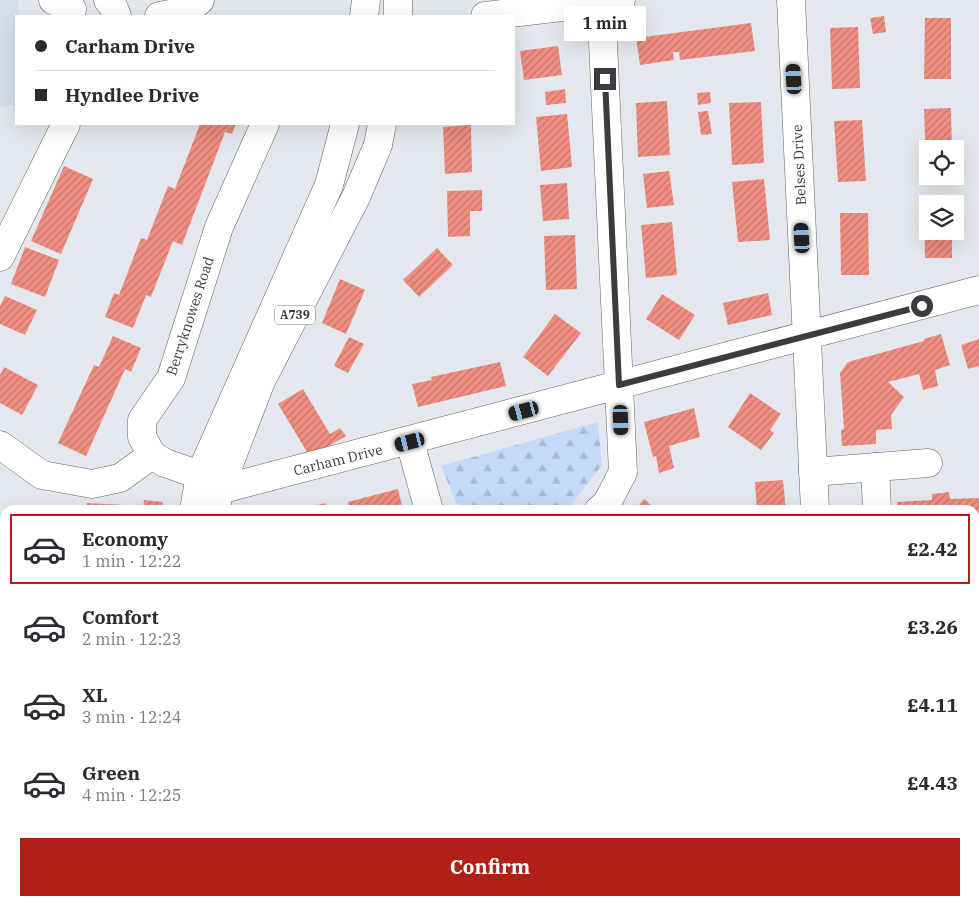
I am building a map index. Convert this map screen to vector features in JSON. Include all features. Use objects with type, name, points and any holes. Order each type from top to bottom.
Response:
[{"type":"street","points":[[108,0],[113,6],[116,15]]},
{"type":"street","points":[[165,15],[188,11],[200,0]]},
{"type":"street","points":[[364,15],[366,0]]},
{"type":"street","points":[[398,0],[398,15]]},
{"type":"street","name":"Belses Drive","points":[[790,0],[815,505]]},
{"type":"street","points":[[493,15],[608,1],[623,472],[603,505]]},
{"type":"street","points":[[0,256],[66,125]]},
{"type":"street","name":"Berryknowes Road","points":[[152,455],[142,437],[142,420],[171,378],[218,227],[265,125]]},
{"type":"street","name":"A739","points":[[212,492],[329,185],[345,125]]},
{"type":"street","name":"A739","points":[[199,505],[212,492],[261,381],[356,198],[378,145],[382,125]]},
{"type":"street","name":"Carham Drive","points":[[212,492],[410,442],[979,290]]},
{"type":"street","points":[[410,442],[428,505]]},
{"type":"street","points":[[0,445],[42,476],[92,484],[120,478],[152,455],[212,492]]},
{"type":"street","points":[[813,472],[928,463]]},
{"type":"street","points":[[875,467],[877,505]]},
{"type":"shaded area","points":[[0,0],[18,0],[18,14],[22,15],[15,15],[15,105],[0,107]]},
{"type":"green space","points":[[598,422],[602,465],[571,505],[460,505],[456,503],[441,466]]},
{"type":"building","points":[[884,16],[886,32],[873,34],[870,18]]},
{"type":"building","points":[[925,18],[951,18],[951,79],[924,79]]},
{"type":"building","points":[[751,23],[755,51],[680,60],[679,52],[673,52],[674,60],[640,65],[636,38]]},
{"type":"building","points":[[858,27],[860,88],[832,89],[830,28]]},
{"type":"building","points":[[558,46],[562,75],[524,80],[520,51]]},
{"type":"building","points":[[565,89],[566,103],[546,105],[545,92]]},
{"type":"building","points":[[710,92],[711,103],[698,105],[697,93]]},
{"type":"building","points":[[667,101],[670,155],[638,157],[636,103]]},
{"type":"building","points":[[761,102],[764,163],[732,165],[729,103]]},
{"type":"building","points":[[951,108],[952,140],[925,140],[924,109]]},
{"type":"building","points":[[708,111],[712,134],[701,135],[698,112]]},
{"type":"building","points":[[567,114],[572,167],[541,171],[536,117]]},
{"type":"building","points":[[862,120],[866,181],[838,182],[834,121]]},
{"type":"building","points":[[200,125],[236,125],[232,134],[225,132],[182,245],[173,241],[151,297],[146,295],[133,328],[105,317],[114,293],[119,295],[141,238],[147,240],[168,186],[175,189]]},
{"type":"building","points":[[471,125],[472,172],[445,174],[443,127]]},
{"type":"building","points":[[64,166],[93,179],[61,254],[31,241]]},
{"type":"building","points":[[669,171],[674,205],[647,208],[643,174]]},
{"type":"building","points":[[764,179],[770,240],[738,242],[732,182]]},
{"type":"building","points":[[567,183],[569,219],[543,221],[540,185]]},
{"type":"building","points":[[482,190],[482,211],[470,211],[470,236],[448,237],[447,191]]},
{"type":"building","points":[[840,213],[868,213],[869,275],[841,275]]},
{"type":"building","points":[[672,222],[677,275],[646,278],[641,225]]},
{"type":"building","points":[[575,235],[577,289],[546,290],[544,236]]},
{"type":"building","points":[[925,240],[952,240],[952,258],[925,258]]},
{"type":"building","points":[[25,247],[59,260],[45,297],[11,284]]},
{"type":"building","points":[[437,248],[453,265],[419,297],[403,280]]},
{"type":"building","points":[[340,279],[365,290],[346,334],[322,323]]},
{"type":"building","points":[[768,293],[772,315],[728,325],[723,303]]},
{"type":"building","points":[[662,294],[695,315],[679,340],[646,319]]},
{"type":"building","points":[[5,296],[37,310],[25,335],[0,324],[0,306]]},
{"type":"building","points":[[555,314],[581,333],[548,376],[523,357]]},
{"type":"building","points":[[941,334],[950,365],[935,370],[938,386],[923,390],[919,374],[888,382],[904,397],[891,415],[892,429],[876,430],[876,444],[842,446],[841,430],[844,429],[840,373],[848,362],[924,341],[924,339]]},
{"type":"building","points":[[113,336],[141,348],[131,372],[125,369],[86,456],[58,443],[94,365],[99,367]]},
{"type":"building","points":[[349,337],[364,344],[348,373],[334,366]]},
{"type":"building","points":[[979,339],[979,366],[968,369],[961,345]]},
{"type":"building","points":[[500,362],[506,386],[418,407],[412,384],[432,380],[431,377]]},
{"type":"building","points":[[4,367],[38,385],[22,415],[0,403],[0,375]]},
{"type":"building","points":[[303,389],[330,434],[340,428],[346,436],[310,457],[278,404]]},
{"type":"building","points":[[750,393],[781,414],[770,430],[774,433],[761,450],[728,427]]},
{"type":"building","points":[[694,408],[700,437],[669,446],[674,468],[659,473],[656,456],[653,457],[644,422]]},
{"type":"building","points":[[783,480],[786,505],[757,505],[755,482]]},
{"type":"building","points":[[398,489],[402,505],[349,505],[348,502]]},
{"type":"building","points":[[949,492],[950,499],[979,498],[979,505],[897,505],[897,502],[932,500],[932,494]]},
{"type":"building","points":[[644,499],[651,505],[639,505]]},
{"type":"building","points":[[144,500],[163,502],[163,505],[144,505]]},
{"type":"building","points":[[87,503],[123,505],[87,505]]},
{"type":"route","points":[[605,79],[619,385],[922,306]]}]
